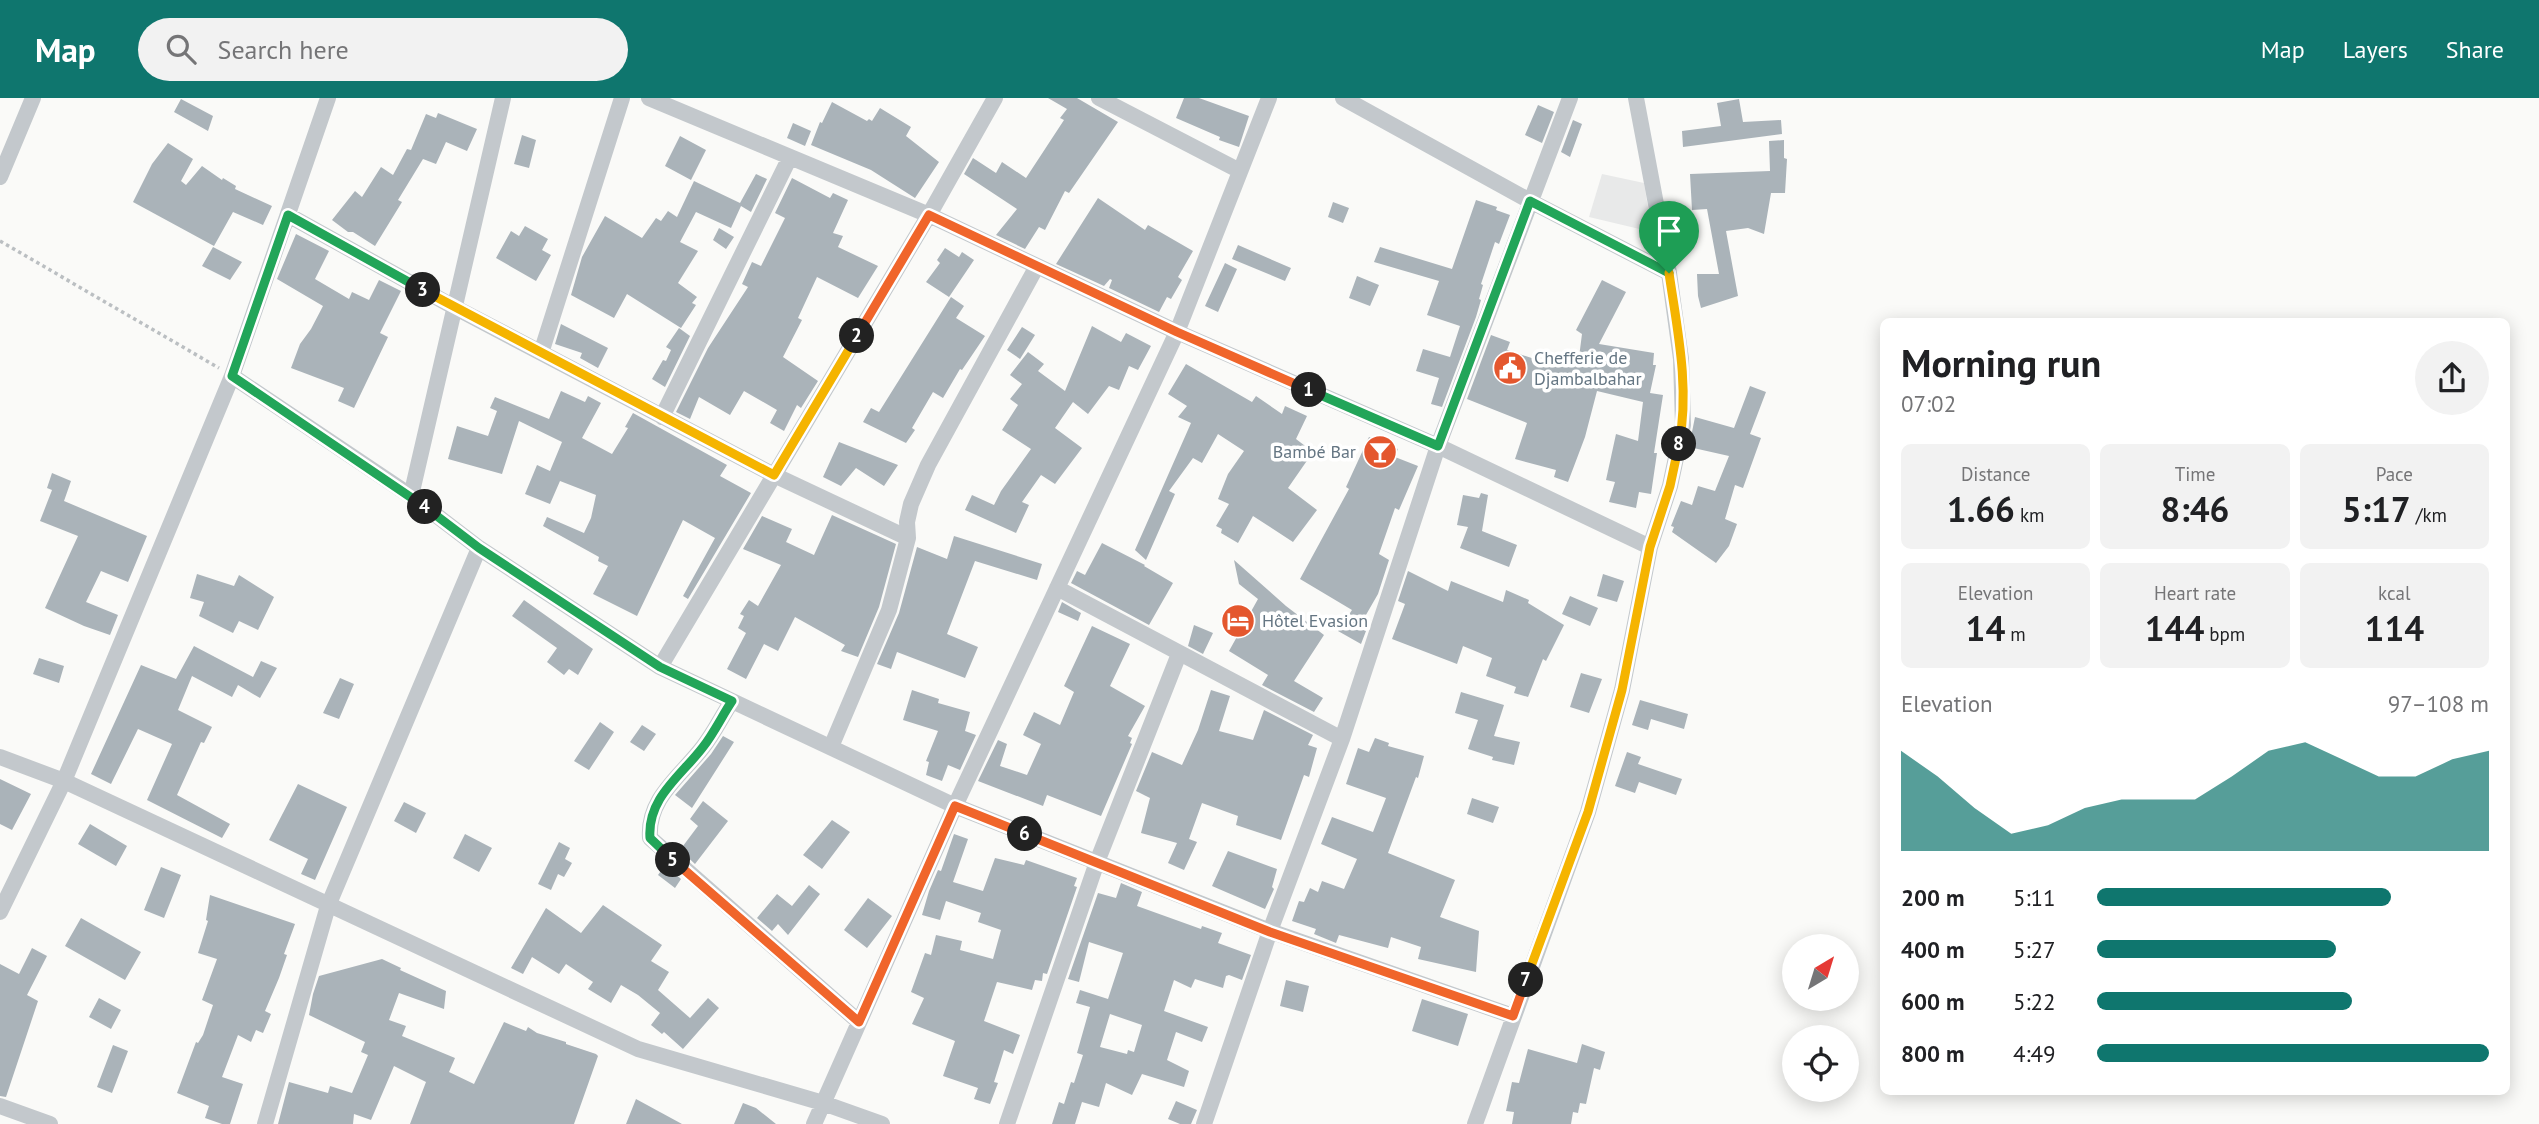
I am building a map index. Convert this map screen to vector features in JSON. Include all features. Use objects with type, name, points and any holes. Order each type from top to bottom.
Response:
[{"type":"street","points":[[0,177],[33,98]]},
{"type":"street","points":[[0,912],[64,781],[232,376],[328,98]]},
{"type":"street","points":[[411,496],[503,98]]},
{"type":"street","points":[[541,353],[622,98]]},
{"type":"street","points":[[649,98],[929,215],[1177,332],[1438,446],[1650,547]]},
{"type":"street","points":[[660,667],[929,215],[995,98]]},
{"type":"street","points":[[1098,98],[1240,171]]},
{"type":"street","points":[[814,1124],[955,806],[1177,332],[1269,98]]},
{"type":"street","points":[[1343,98],[1530,201],[1669,273]]},
{"type":"street","points":[[1204,1124],[1270,932],[1342,739],[1438,446],[1570,98]]},
{"type":"street","points":[[1475,1124],[1588,812],[1622,690],[1650,547],[1670,486],[1683,425],[1681,359],[1669,273],[1636,98]]},
{"type":"street","points":[[662,417],[790,157]]},
{"type":"street","points":[[288,215],[662,417],[774,475],[908,538]]},
{"type":"street","points":[[831,747],[888,610],[908,538],[907,522],[911,504],[928,465],[1037,266]]},
{"type":"street","points":[[232,376],[411,496],[479,548],[660,667],[955,806],[1270,932],[1513,1016]]},
{"type":"street","points":[[265,1124],[328,906],[479,548]]},
{"type":"street","points":[[1057,588],[1342,739]]},
{"type":"street","points":[[1007,1124],[1097,862],[1180,654]]},
{"type":"street","points":[[732,701],[702,748],[665,790],[649,824],[650,838],[859,1022]]},
{"type":"street","points":[[0,757],[64,781],[638,1049],[881,1124]]},
{"type":"street","points":[[0,1106],[50,1124]]},
{"type":"path","points":[[0,241],[232,376]]},
{"type":"shaded area","points":[[1602,174],[1644,183],[1652,232],[1589,217]]},
{"type":"building","points":[[1048,98],[1077,98],[1118,122],[1069,193],[1065,191],[1045,230],[1039,227],[1025,249],[996,235],[1017,209],[964,174],[973,158],[996,173],[1002,162],[1026,178],[1064,120],[1060,118],[1067,109]]},
{"type":"building","points":[[1184,98],[1199,98],[1249,116],[1239,147],[1176,118]]},
{"type":"building","points":[[181,99],[213,116],[208,131],[174,112]]},
{"type":"building","points":[[1739,99],[1743,122],[1781,120],[1782,134],[1683,147],[1682,131],[1721,126],[1717,103]]},
{"type":"building","points":[[832,102],[867,121],[872,121],[880,108],[911,127],[906,136],[939,162],[915,198],[871,170],[811,145]]},
{"type":"building","points":[[1538,105],[1554,112],[1542,143],[1525,135]]},
{"type":"building","points":[[438,113],[477,129],[467,151],[446,142],[436,164],[423,159],[398,200],[402,202],[375,246],[332,220],[355,191],[362,197],[381,167],[393,175],[407,149],[411,150],[426,114],[436,118]]},
{"type":"building","points":[[1573,120],[1582,124],[1570,157],[1561,152]]},
{"type":"building","points":[[793,123],[811,131],[805,146],[787,138]]},
{"type":"building","points":[[522,135],[536,140],[529,168],[514,164]]},
{"type":"building","points":[[680,136],[706,150],[691,180],[665,166]]},
{"type":"building","points":[[1784,140],[1784,158],[1787,159],[1785,193],[1771,193],[1764,234],[1748,228],[1726,231],[1738,296],[1701,308],[1697,274],[1719,274],[1707,209],[1692,210],[1690,174],[1770,171],[1769,141]]},
{"type":"building","points":[[168,143],[193,159],[181,181],[186,185],[202,166],[236,186],[235,189],[272,206],[263,225],[233,212],[214,246],[133,202],[152,164]]},
{"type":"building","points":[[756,174],[767,179],[751,212],[741,206],[731,228],[696,212],[680,242],[698,251],[678,283],[697,297],[692,303],[696,305],[681,328],[627,294],[614,318],[571,295],[582,257],[605,216],[642,238],[656,218],[661,221],[668,211],[677,217],[694,181],[740,203]]},
{"type":"building","points":[[792,178],[830,198],[833,193],[848,200],[833,233],[843,236],[838,247],[878,266],[858,298],[817,277],[798,318],[802,320],[783,357],[818,381],[801,408],[797,405],[784,431],[770,423],[777,410],[744,391],[730,415],[699,397],[690,419],[676,412],[708,348],[748,287],[742,284],[752,262],[761,266],[785,218],[775,213]]},
{"type":"building","points":[[1098,198],[1145,230],[1148,225],[1193,251],[1178,277],[1182,280],[1171,299],[1167,297],[1159,312],[1109,288],[1110,279],[1104,286],[1056,264]]},
{"type":"building","points":[[1476,200],[1510,215],[1499,244],[1495,242],[1481,284],[1481,300],[1476,317],[1442,407],[1431,404],[1439,378],[1416,371],[1423,349],[1450,357],[1460,326],[1427,315],[1439,281],[1374,262],[1380,247],[1452,269]]},
{"type":"building","points":[[1333,202],[1349,208],[1343,223],[1328,217]]},
{"type":"building","points":[[525,226],[548,239],[542,250],[551,255],[536,281],[496,258],[511,231],[519,236]]},
{"type":"building","points":[[719,228],[734,237],[726,249],[713,240]]},
{"type":"building","points":[[296,234],[329,251],[315,279],[349,299],[352,292],[369,300],[379,280],[401,291],[380,333],[388,337],[354,408],[338,401],[344,388],[291,368],[300,344],[323,306],[277,279]]},
{"type":"building","points":[[1238,245],[1291,268],[1285,281],[1232,259]]},
{"type":"building","points":[[213,247],[242,262],[230,280],[202,266]]},
{"type":"building","points":[[945,248],[959,257],[962,252],[974,260],[949,297],[926,282],[940,263],[937,260]]},
{"type":"building","points":[[1225,263],[1237,269],[1218,312],[1205,306]]},
{"type":"building","points":[[1357,276],[1379,285],[1370,306],[1349,298]]},
{"type":"building","points":[[1602,280],[1626,292],[1599,344],[1654,353],[1653,365],[1656,365],[1650,393],[1663,395],[1651,494],[1639,492],[1636,508],[1609,502],[1615,482],[1606,480],[1616,434],[1638,441],[1643,402],[1597,391],[1585,437],[1568,482],[1554,477],[1556,470],[1515,459],[1527,423],[1467,399],[1491,335],[1510,342],[1507,350],[1550,364],[1551,359],[1578,365],[1582,334],[1576,330]]},
{"type":"building","points":[[951,297],[964,306],[956,318],[985,336],[962,370],[960,369],[943,398],[933,392],[906,443],[863,422],[871,408],[879,412]]},
{"type":"building","points":[[561,324],[608,348],[598,368],[580,358],[582,353],[555,344]]},
{"type":"building","points":[[1092,326],[1121,342],[1126,333],[1151,346],[1138,370],[1129,366],[1119,390],[1109,386],[1088,414],[1073,402],[1055,428],[1082,448],[1055,484],[1041,475],[1022,502],[1029,505],[1016,533],[965,510],[972,495],[994,505],[1031,449],[1002,430],[1018,405],[1010,399],[1022,384],[1010,375],[1028,352],[1044,364],[1038,371],[1065,391]]},
{"type":"building","points":[[1022,327],[1035,335],[1020,359],[1007,350]]},
{"type":"building","points":[[679,328],[690,336],[665,387],[652,379],[663,360],[666,361],[671,350],[666,347]]},
{"type":"building","points":[[1186,364],[1252,402],[1256,396],[1282,414],[1285,406],[1307,416],[1296,439],[1313,452],[1288,488],[1317,510],[1293,542],[1253,516],[1238,543],[1221,533],[1222,529],[1216,526],[1229,504],[1218,499],[1228,474],[1244,451],[1218,434],[1202,463],[1193,458],[1169,491],[1175,494],[1146,560],[1135,550],[1191,423],[1178,417],[1187,406],[1168,394]]},
{"type":"building","points":[[1750,386],[1766,392],[1750,434],[1761,438],[1743,488],[1735,485],[1725,519],[1737,524],[1729,546],[1716,563],[1672,532],[1674,527],[1671,526],[1681,501],[1692,505],[1698,486],[1715,491],[1729,456],[1689,447],[1695,417],[1734,428]]},
{"type":"building","points":[[561,391],[585,402],[588,396],[601,403],[582,438],[612,454],[628,428],[625,427],[633,413],[727,465],[720,476],[751,493],[688,599],[683,596],[715,538],[683,520],[637,616],[593,594],[608,566],[598,561],[599,557],[543,526],[547,517],[584,533],[591,518],[596,495],[560,481],[550,504],[525,494],[537,465],[550,471],[562,442],[519,421],[502,474],[448,459],[457,426],[488,436],[497,411],[490,408],[495,397],[549,419]]},
{"type":"building","points":[[1369,437],[1398,449],[1395,457],[1418,466],[1399,510],[1395,508],[1379,554],[1389,560],[1378,594],[1359,627],[1366,631],[1361,644],[1338,631],[1352,610],[1300,579],[1349,489],[1346,487]]},
{"type":"building","points":[[839,442],[898,465],[884,486],[856,468],[841,486],[823,477]]},
{"type":"building","points":[[52,473],[71,481],[64,501],[147,536],[128,582],[101,571],[86,602],[118,615],[110,635],[45,608],[78,536],[40,521],[52,490],[47,488]]},
{"type":"building","points":[[1481,493],[1488,495],[1482,531],[1517,545],[1509,567],[1460,548],[1468,527],[1457,525],[1463,495],[1479,498]]},
{"type":"building","points":[[832,515],[896,544],[879,607],[858,657],[841,651],[845,645],[795,617],[778,651],[764,644],[746,679],[727,669],[746,633],[738,628],[744,616],[740,614],[749,600],[758,606],[781,565],[743,549],[762,516],[792,529],[786,542],[814,555]]},
{"type":"building","points":[[954,536],[1042,564],[1037,580],[975,561],[947,634],[978,647],[965,678],[897,652],[891,669],[877,664],[899,613],[917,547],[947,559]]},
{"type":"building","points":[[1102,543],[1173,583],[1149,625],[1071,583],[1077,571],[1085,575]]},
{"type":"building","points":[[1234,560],[1324,635],[1294,681],[1323,698],[1314,712],[1262,685],[1268,675],[1229,651],[1258,599],[1239,584]]},
{"type":"building","points":[[1408,571],[1448,591],[1451,581],[1503,602],[1506,590],[1529,600],[1528,603],[1564,625],[1546,661],[1543,659],[1528,697],[1514,693],[1516,687],[1486,676],[1492,658],[1463,646],[1457,664],[1392,639],[1405,604],[1398,601]]},
{"type":"building","points":[[197,574],[234,586],[239,575],[274,597],[258,630],[239,621],[233,633],[199,616],[204,602],[190,598]]},
{"type":"building","points":[[1603,574],[1624,581],[1617,602],[1597,596]]},
{"type":"building","points":[[1570,596],[1598,608],[1590,626],[1562,614]]},
{"type":"building","points":[[524,600],[593,649],[578,675],[569,669],[564,675],[547,662],[557,648],[512,616]]},
{"type":"building","points":[[1062,602],[1081,613],[1078,621],[1058,612]]},
{"type":"building","points":[[1194,625],[1213,633],[1203,654],[1188,646]]},
{"type":"building","points":[[1092,626],[1130,644],[1110,686],[1145,706],[1128,736],[1132,738],[1132,744],[1101,816],[1047,795],[1043,806],[978,781],[998,740],[1007,744],[1000,766],[1027,775],[1041,744],[1023,735],[1034,712],[1060,725],[1074,692],[1064,686]]},
{"type":"building","points":[[194,646],[253,677],[261,661],[277,668],[260,698],[238,685],[232,697],[192,676],[178,710],[212,727],[204,743],[201,742],[177,795],[230,824],[222,838],[147,800],[172,744],[138,729],[111,784],[91,774],[141,665],[176,679]]},
{"type":"building","points":[[39,658],[64,666],[59,683],[33,674]]},
{"type":"building","points":[[1581,673],[1602,679],[1589,713],[1570,707]]},
{"type":"building","points":[[340,678],[354,684],[339,719],[323,713]]},
{"type":"building","points":[[912,690],[939,699],[938,703],[970,712],[965,731],[976,735],[960,770],[948,765],[942,781],[926,775],[929,762],[926,761],[938,731],[903,720]]},
{"type":"building","points":[[1211,690],[1230,696],[1219,731],[1253,740],[1264,710],[1313,735],[1308,745],[1317,748],[1309,777],[1304,775],[1281,840],[1236,825],[1238,816],[1202,803],[1189,839],[1197,842],[1184,870],[1168,863],[1177,843],[1141,833],[1150,798],[1136,791],[1152,752],[1182,765],[1198,730]]},
{"type":"building","points":[[1461,692],[1504,705],[1494,736],[1520,742],[1514,765],[1492,760],[1493,757],[1468,749],[1478,720],[1455,713]]},
{"type":"building","points":[[1640,700],[1688,714],[1684,729],[1651,719],[1648,730],[1632,725]]},
{"type":"building","points":[[600,722],[614,732],[589,770],[574,761]]},
{"type":"building","points":[[642,725],[656,734],[644,751],[630,742]]},
{"type":"building","points":[[723,736],[734,742],[692,808],[675,795]]},
{"type":"building","points":[[1375,738],[1389,743],[1388,746],[1424,756],[1388,853],[1455,880],[1440,917],[1479,931],[1476,972],[1418,959],[1421,947],[1391,937],[1388,948],[1339,935],[1336,943],[1314,934],[1316,929],[1292,921],[1299,901],[1304,902],[1310,888],[1318,892],[1322,881],[1344,889],[1357,859],[1321,844],[1332,817],[1373,832],[1386,798],[1346,784],[1358,748],[1369,752]]},
{"type":"building","points":[[1627,752],[1641,757],[1638,764],[1682,779],[1676,795],[1639,782],[1635,793],[1615,786]]},
{"type":"building","points":[[0,779],[31,794],[12,830],[0,824]]},
{"type":"building","points":[[298,784],[347,807],[315,880],[301,874],[308,859],[269,840]]},
{"type":"building","points":[[1472,798],[1499,807],[1493,823],[1467,814]]},
{"type":"building","points":[[703,801],[728,821],[695,864],[680,850],[698,826],[690,819]]},
{"type":"building","points":[[404,802],[426,813],[416,833],[394,821]]},
{"type":"building","points":[[832,820],[850,832],[822,869],[803,855]]},
{"type":"building","points":[[90,824],[127,846],[116,866],[78,844]]},
{"type":"building","points":[[465,834],[492,848],[479,872],[453,858]]},
{"type":"building","points":[[954,834],[968,839],[953,882],[983,891],[995,858],[1024,865],[1026,860],[1077,878],[1074,886],[1077,887],[1047,974],[1043,973],[1042,981],[1035,980],[1032,990],[997,982],[984,1021],[1020,1035],[1013,1054],[1004,1050],[994,1082],[998,1083],[990,1104],[974,1099],[978,1088],[943,1076],[955,1041],[912,1024],[924,998],[911,992],[925,953],[931,955],[936,935],[962,941],[960,950],[993,959],[1001,930],[978,922],[981,913],[946,901],[940,920],[922,915],[929,891],[938,870],[941,871]]},
{"type":"building","points":[[559,842],[570,848],[565,859],[572,863],[564,877],[558,874],[551,890],[538,884]]},
{"type":"building","points":[[1228,851],[1277,869],[1272,887],[1274,889],[1265,909],[1212,886]]},
{"type":"building","points":[[665,865],[681,879],[675,888],[658,875]]},
{"type":"building","points":[[161,867],[181,875],[164,918],[144,910]]},
{"type":"building","points":[[1121,883],[1142,892],[1137,906],[1201,929],[1202,926],[1222,933],[1218,943],[1251,955],[1242,980],[1226,976],[1223,988],[1195,979],[1191,988],[1174,980],[1164,1011],[1208,1027],[1202,1042],[1176,1032],[1167,1060],[1189,1071],[1184,1087],[1142,1074],[1132,1095],[1106,1083],[1099,1107],[1082,1102],[1075,1124],[1052,1124],[1059,1102],[1064,1104],[1071,1082],[1074,1083],[1083,1055],[1077,1053],[1090,1007],[1076,1003],[1080,990],[1108,999],[1123,953],[1089,942],[1079,982],[1068,979],[1098,893],[1116,898]],"holes":[[[1110,1014],[1142,1025],[1134,1052],[1128,1050],[1127,1054],[1100,1047]]]},
{"type":"building","points":[[809,885],[820,894],[788,935],[778,924],[772,931],[757,918],[777,894],[792,906]]},
{"type":"building","points":[[210,895],[295,924],[284,954],[287,955],[265,1011],[271,1014],[263,1033],[256,1030],[251,1042],[238,1035],[222,1077],[243,1084],[230,1124],[205,1118],[209,1106],[177,1093],[196,1042],[198,1043],[203,1035],[213,1005],[202,1000],[217,959],[198,953],[208,921]]},
{"type":"building","points":[[868,898],[892,916],[867,948],[844,930]]},
{"type":"building","points":[[603,905],[662,945],[651,961],[669,972],[658,990],[690,1018],[708,998],[719,1008],[683,1049],[664,1032],[662,1034],[651,1025],[660,1013],[621,985],[611,1003],[588,989],[593,982],[566,964],[559,974],[532,957],[523,974],[511,968],[546,908],[581,933]]},
{"type":"building","points":[[81,918],[141,952],[125,980],[65,946]]},
{"type":"building","points":[[32,948],[47,956],[27,995],[38,1001],[6,1097],[0,1096],[0,964],[19,974]]},
{"type":"building","points":[[382,959],[446,991],[444,1009],[399,993],[389,1020],[406,1026],[402,1036],[455,1058],[449,1072],[474,1084],[504,1022],[526,1031],[528,1027],[537,1033],[596,1054],[598,1056],[574,1124],[410,1124],[426,1082],[394,1066],[371,1120],[354,1114],[353,1124],[278,1124],[289,1082],[328,1093],[330,1086],[352,1093],[368,1055],[361,1052],[365,1042],[309,1015],[313,994],[319,976]]},
{"type":"building","points":[[1286,980],[1309,986],[1303,1012],[1280,1006]]},
{"type":"building","points":[[99,998],[121,1010],[111,1029],[89,1017]]},
{"type":"building","points":[[1422,999],[1468,1014],[1458,1046],[1412,1031]]},
{"type":"building","points":[[1582,1044],[1605,1052],[1600,1070],[1594,1068],[1586,1104],[1580,1103],[1578,1113],[1573,1112],[1571,1124],[1512,1124],[1514,1112],[1506,1111],[1512,1082],[1519,1083],[1528,1049],[1577,1063]]},
{"type":"building","points":[[113,1045],[128,1051],[112,1093],[97,1087]]},
{"type":"building","points":[[636,1099],[682,1124],[626,1124]]},
{"type":"building","points":[[1176,1101],[1197,1110],[1191,1124],[1180,1124],[1168,1119]]},
{"type":"building","points":[[743,1103],[756,1108],[776,1124],[734,1124]]},
{"type":"place","name":"Chefferie de Djambalbahar","points":[[1510,368]]},
{"type":"place","name":"Bambé Bar","points":[[1380,452]]},
{"type":"place","name":"Hôtel Evasion","points":[[1238,621]]},
{"type":"route","points":[[1530,201],[1669,273],[1681,359],[1683,425],[1670,486],[1650,547],[1622,690],[1588,812],[1513,1016],[1270,932],[955,806],[859,1022],[650,838],[649,824],[665,790],[702,748],[732,701],[660,667],[479,548],[411,496],[232,376],[288,215],[454,307],[774,475],[929,215],[1177,332],[1438,446],[1530,201]]}]
